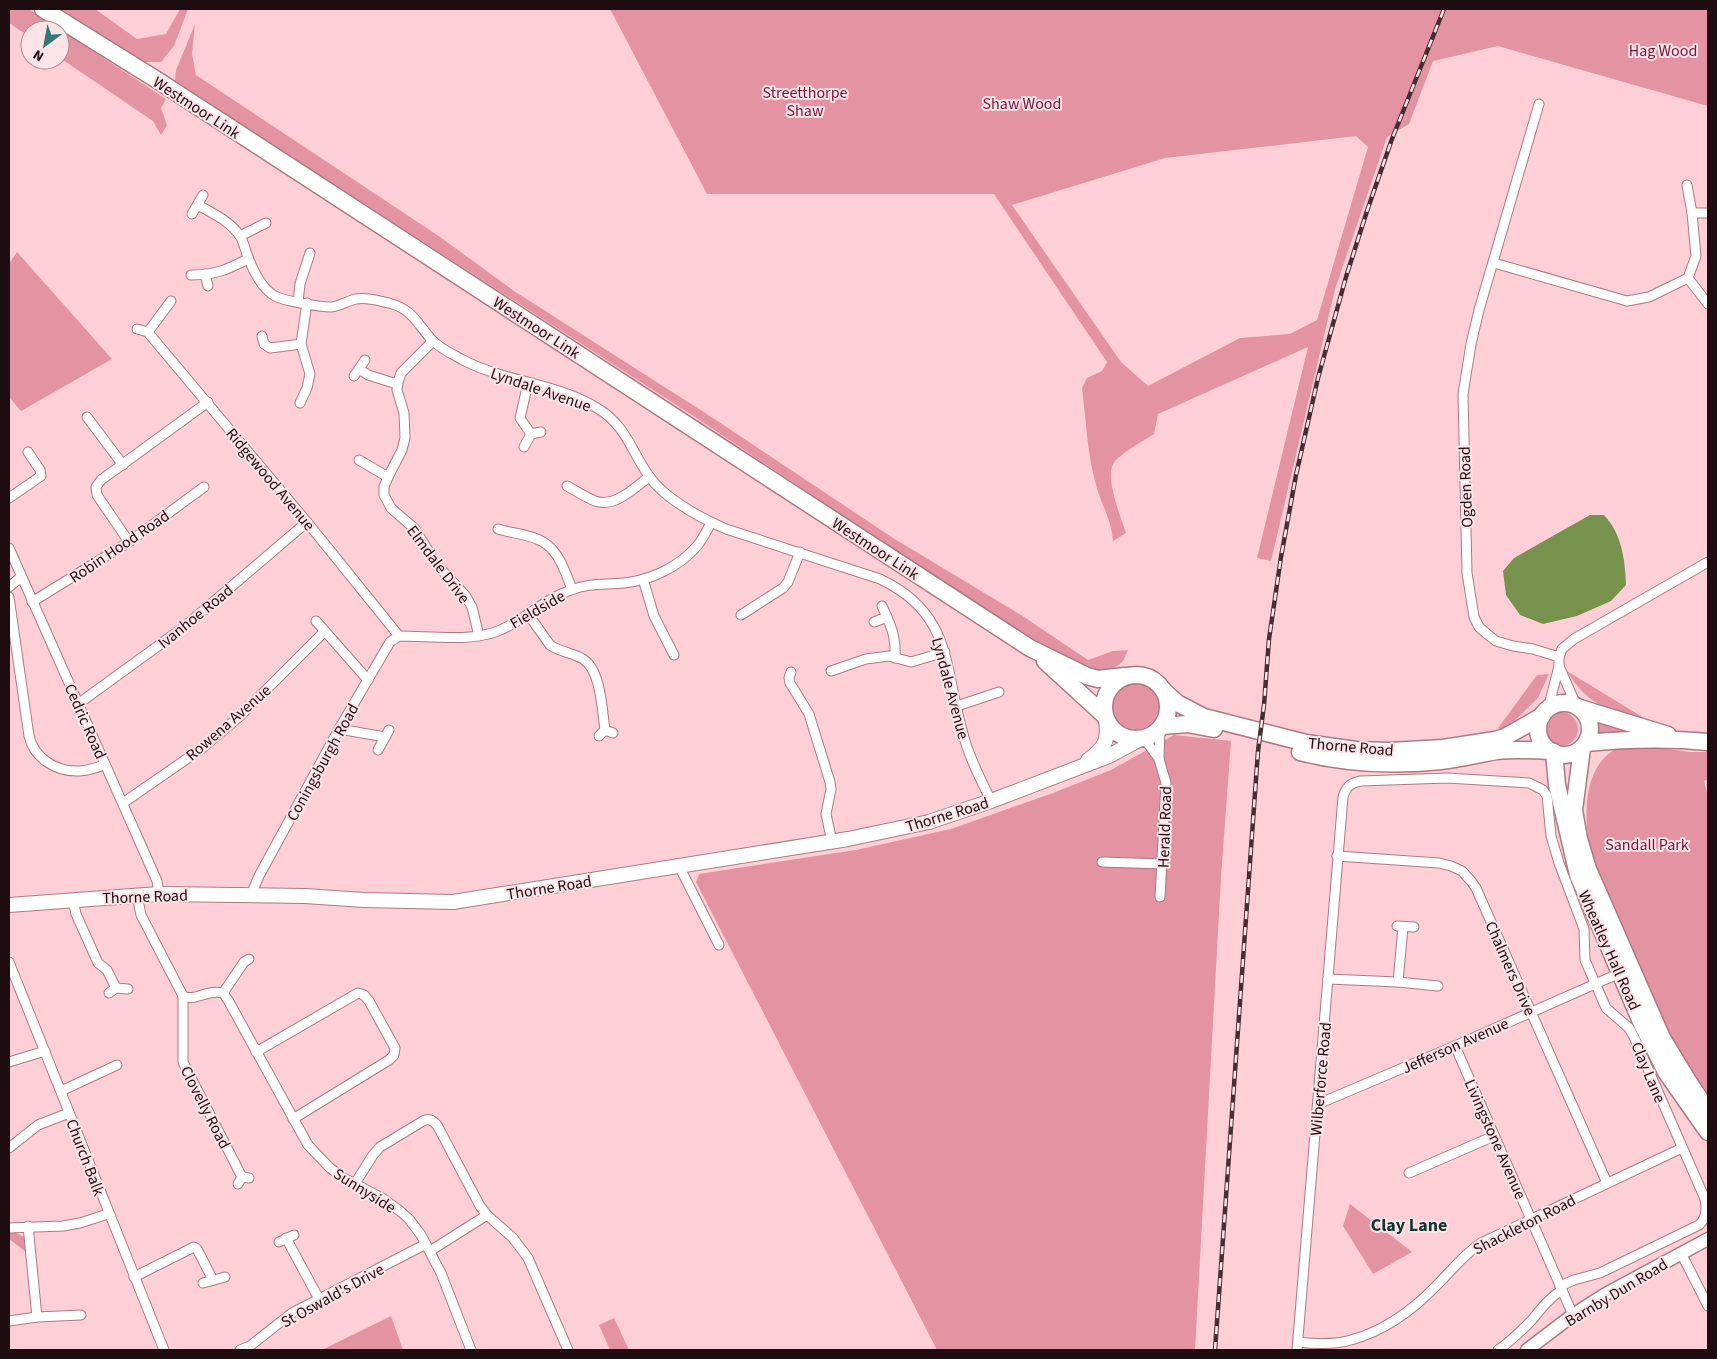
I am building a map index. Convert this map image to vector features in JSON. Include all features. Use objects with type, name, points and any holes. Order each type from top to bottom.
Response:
[{"type":"highway","name":"Westmoor Link","points":[[43,9],[157,80],[1030,648],[1087,676],[1098,679],[1124,676]]},
{"type":"highway","name":"Westmoor Link","points":[[1030,648],[1105,717]]},
{"type":"highway","points":[[1138,674],[1144,676],[1154,680],[1165,692],[1168,709],[1161,727],[1143,738],[1134,739],[1121,735],[1110,726],[1105,717],[1104,700],[1107,692],[1111,685],[1124,676],[1138,674]]},
{"type":"highway","name":"Thorne Road","points":[[1165,692],[1177,702],[1204,717],[1306,743],[1356,750],[1390,751],[1443,748],[1496,740],[1545,712]]},
{"type":"highway","points":[[1682,740],[1561,703],[1545,712],[1538,725],[1539,735],[1544,744],[1552,751],[1568,754],[1584,745],[1620,739],[1708,742]]},
{"type":"highway","points":[[1578,707],[1590,724],[1589,734],[1584,745]]},
{"type":"highway","name":"Thorne Road","points":[[1161,727],[1178,724],[1200,726],[1315,756],[1357,763],[1436,762],[1499,751],[1552,751]]},
{"type":"highway","name":"Wheatley Hall Road","points":[[1584,745],[1574,810],[1588,869],[1662,1038],[1708,1111]]},
{"type":"highway","name":"Wheatley Hall Road","points":[[1552,751],[1557,785],[1578,875],[1666,1072],[1708,1132]]},
{"type":"main road","points":[[1075,769],[1103,747],[1108,730],[1105,717]]},
{"type":"main road","points":[[1075,769],[1109,756],[1143,738]]},
{"type":"main road","name":"Thorne Road","points":[[9,905],[159,894],[305,896],[364,900],[453,902],[832,842],[929,822],[1075,769]]},
{"type":"street","name":"Ogden Road","points":[[1539,104],[1471,344],[1463,394],[1467,573],[1474,617],[1480,626],[1496,641],[1533,649],[1559,661]]},
{"type":"street","points":[[1494,263],[1627,301],[1649,297],[1688,278],[1696,256],[1687,185]]},
{"type":"street","points":[[192,214],[203,195]]},
{"type":"street","name":"Lyndale Avenue","points":[[198,205],[228,223],[240,236],[248,259],[269,292],[284,300],[329,307],[339,306],[356,299],[367,299],[399,306],[408,311],[432,340],[464,361],[487,371],[587,402],[610,417],[624,431],[649,477],[676,501],[711,523],[880,580],[903,593],[922,610],[942,641],[967,746],[991,801]]},
{"type":"street","points":[[1692,213],[1708,213]]},
{"type":"street","points":[[240,236],[266,223]]},
{"type":"street","points":[[300,403],[307,388],[310,374],[301,344],[303,302],[300,284],[310,254]]},
{"type":"street","points":[[190,275],[222,272],[248,259]]},
{"type":"street","points":[[205,274],[208,286]]},
{"type":"street","points":[[1688,278],[1708,304]]},
{"type":"street","points":[[137,329],[148,332],[171,301]]},
{"type":"street","name":"Ridgewood Avenue","points":[[148,332],[208,402],[399,636]]},
{"type":"street","points":[[262,336],[264,344],[270,348],[301,344]]},
{"type":"street","points":[[365,360],[356,373],[398,384],[401,372],[432,340]]},
{"type":"street","points":[[528,383],[520,418],[531,434]]},
{"type":"street","name":"Elmdale Drive","points":[[398,384],[397,390],[404,413],[405,438],[402,450],[384,487],[384,495],[386,501],[396,514],[408,522],[415,530],[437,565],[465,595],[472,607],[479,636]]},
{"type":"street","points":[[129,542],[97,495],[96,487],[101,480],[208,402]]},
{"type":"street","points":[[87,417],[123,465]]},
{"type":"street","points":[[531,434],[542,432]]},
{"type":"street","points":[[524,447],[531,434]]},
{"type":"street","points":[[9,498],[41,476],[40,470],[28,451]]},
{"type":"street","points":[[359,460],[388,477]]},
{"type":"street","points":[[567,486],[593,500],[608,502],[622,497],[649,477]]},
{"type":"street","name":"Robin Hood Road","points":[[32,602],[129,542],[204,487]]},
{"type":"street","name":"Ivanhoe Road","points":[[78,704],[184,627],[307,522]]},
{"type":"street","name":"Fieldside","points":[[399,636],[479,636],[497,632],[556,595],[572,589],[591,584],[624,583],[660,573],[688,555],[698,544],[711,523]]},
{"type":"street","points":[[498,529],[536,538],[550,547],[560,560],[572,589]]},
{"type":"street","name":"Cedric Road","points":[[9,548],[157,881],[159,894]]},
{"type":"street","points":[[740,615],[783,588],[788,582],[800,552]]},
{"type":"street","points":[[1545,712],[1562,649],[1574,639],[1708,562]]},
{"type":"street","points":[[9,587],[21,577]]},
{"type":"street","points":[[643,579],[654,616],[674,655]]},
{"type":"street","points":[[9,597],[29,736],[34,750],[42,759],[50,764],[66,769],[77,771],[106,764]]},
{"type":"street","points":[[882,606],[896,642],[896,658]]},
{"type":"street","points":[[528,614],[550,645],[555,649],[583,659],[592,667],[606,733]]},
{"type":"street","points":[[874,622],[887,617]]},
{"type":"street","points":[[316,621],[368,680]]},
{"type":"street","name":"Rowena Avenue","points":[[123,803],[207,743],[258,699],[324,632]]},
{"type":"street","name":"Coningsburgh Road","points":[[253,895],[253,890],[259,876],[339,729],[390,642],[399,636]]},
{"type":"street","points":[[831,671],[866,659],[889,656],[905,661],[917,661],[945,652]]},
{"type":"street","points":[[1559,661],[1578,707]]},
{"type":"street","points":[[791,672],[790,683],[809,714],[830,782],[831,789],[826,814],[832,842]]},
{"type":"street","points":[[956,706],[999,692]]},
{"type":"street","name":"Herald Road","points":[[1158,760],[1161,727]]},
{"type":"street","points":[[339,729],[387,734],[378,750]]},
{"type":"street","name":"Herald Road","points":[[1143,738],[1158,760],[1166,783],[1160,896]]},
{"type":"street","name":"Clay Lane","points":[[1342,807],[1345,790],[1351,783],[1360,781],[1447,778],[1530,783],[1543,790],[1547,796],[1551,836],[1584,929],[1584,960],[1606,1008],[1629,1028],[1634,1037],[1707,1206],[1703,1221],[1699,1225],[1600,1273],[1574,1280],[1561,1288]]},
{"type":"street","name":"Wilberforce Road","points":[[1298,1346],[1342,807]]},
{"type":"street","name":"Chalmers Drive","points":[[1338,856],[1439,863],[1462,871],[1472,881],[1607,1182]]},
{"type":"street","points":[[1102,862],[1163,864]]},
{"type":"street","points":[[679,866],[719,944]]},
{"type":"street","name":"Clovelly Road","points":[[138,895],[141,915],[183,996],[182,1062],[243,1180]]},
{"type":"street","points":[[73,900],[76,914],[98,963],[107,970],[113,991],[128,990]]},
{"type":"street","points":[[1398,982],[1400,927],[1414,927]]},
{"type":"street","points":[[183,996],[194,998],[208,992],[223,994],[244,962],[249,959]]},
{"type":"street","name":"Church Balk","points":[[9,962],[108,1214],[164,1350]]},
{"type":"street","name":"Jefferson Avenue","points":[[1318,1104],[1455,1046],[1620,972]]},
{"type":"street","points":[[1328,979],[1438,986]]},
{"type":"street","points":[[256,1052],[358,992],[369,1001],[395,1048],[394,1056],[389,1060],[293,1119]]},
{"type":"street","name":"Sunnyside","points":[[223,994],[293,1119],[314,1152],[330,1168],[354,1185],[382,1198],[409,1219],[428,1247],[441,1272],[471,1350]]},
{"type":"street","name":"Livingstone Avenue","points":[[1455,1046],[1573,1315]]},
{"type":"street","points":[[10,1063],[45,1052]]},
{"type":"street","points":[[61,1091],[117,1065]]},
{"type":"street","points":[[9,1148],[38,1125],[69,1113]]},
{"type":"street","points":[[354,1185],[373,1154],[380,1147],[423,1121],[431,1119],[437,1124],[480,1206],[487,1215],[513,1238],[528,1258],[568,1350]]},
{"type":"street","points":[[1409,1173],[1494,1136]]},
{"type":"street","name":"Shackleton Road","points":[[1298,1346],[1351,1340],[1389,1324],[1426,1296],[1467,1253],[1490,1238],[1682,1148]]},
{"type":"street","points":[[9,1228],[63,1226],[108,1214]]},
{"type":"street","name":"St Oswald's Drive","points":[[240,1350],[250,1346],[292,1312],[428,1247],[487,1215]]},
{"type":"street","points":[[28,1226],[37,1317]]},
{"type":"street","points":[[286,1239],[319,1299]]},
{"type":"street","name":"Barnby Dun Road","points":[[1527,1350],[1573,1315],[1604,1295],[1708,1239]]},
{"type":"street","points":[[134,1277],[196,1247],[212,1280]]},
{"type":"street","points":[[1681,1253],[1708,1306]]},
{"type":"street","points":[[203,1283],[225,1277]]},
{"type":"street","points":[[1498,1350],[1530,1321],[1561,1288]]},
{"type":"street","points":[[9,1321],[37,1317],[81,1315]]},
{"type":"green space","points":[[9,9],[29,9],[46,20],[20,20],[20,30],[9,23]]},
{"type":"green space","points":[[61,9],[95,9],[137,39],[166,34],[180,9],[188,9],[174,46],[161,62],[143,62]]},
{"type":"green space","name":"Shaw Wood","points":[[610,9],[1708,9],[1708,106],[1498,46],[1433,61],[1409,124],[1387,137],[1335,289],[1271,561],[1257,558],[1308,347],[1158,414],[1154,434],[1122,454],[1112,467],[1111,476],[1114,496],[1126,533],[1113,541],[1110,525],[1092,470],[1082,388],[1087,378],[1102,371],[1107,362],[994,194],[707,194]],"holes":[[[1356,136],[1368,147],[1317,320],[1290,334],[1240,338],[1148,386],[1121,362],[1012,205],[1165,158]]]},
{"type":"green space","points":[[195,24],[192,54],[196,75],[440,237],[514,291],[713,418],[893,538],[1021,615],[1088,660],[1113,651],[1128,650],[1123,661],[1111,668],[1100,670],[1088,668],[1062,658],[1030,641],[695,417],[189,91],[175,81],[176,70]]},
{"type":"green space","points":[[70,36],[166,99],[161,108],[167,125],[161,135],[153,121],[70,65]]},
{"type":"green space","points":[[17,252],[112,359],[21,411],[9,397],[9,264]]},
{"type":"green space","points":[[1567,671],[1644,718],[1609,709],[1590,699],[1574,682]]},
{"type":"green space","points":[[1549,674],[1538,698],[1502,733],[1498,728],[1537,675]]},
{"type":"green space","points":[[1135,682],[1144,684],[1152,689],[1157,697],[1159,706],[1157,715],[1152,723],[1144,728],[1135,730],[1126,728],[1118,723],[1113,715],[1111,706],[1113,697],[1118,689],[1126,684]]},
{"type":"green space","points":[[1561,712],[1573,717],[1578,729],[1573,741],[1561,746],[1549,741],[1544,729],[1549,717]]},
{"type":"green space","points":[[1592,716],[1642,734],[1594,737],[1596,731]]},
{"type":"green space","points":[[1174,735],[1231,741],[1221,877],[1195,1350],[937,1350],[696,882],[699,874],[856,850],[951,829],[1053,793],[1111,770]]},
{"type":"green space","name":"Sandall Park","points":[[1631,746],[1691,752],[1708,752],[1708,779],[1704,781],[1708,797],[1708,1094],[1684,1064],[1665,1029],[1599,872],[1591,850],[1587,828],[1590,786],[1597,767],[1603,759],[1615,749]]},
{"type":"green space","points":[[1350,1204],[1412,1252],[1373,1274],[1343,1226]]},
{"type":"green space","points":[[14,1232],[24,1237],[26,1252],[9,1239],[9,1233]]},
{"type":"green space","points":[[391,1316],[403,1350],[322,1350]]},
{"type":"green space","points":[[614,1318],[629,1350],[610,1350],[599,1325]]},
{"type":"shaded area","points":[[1590,515],[1604,515],[1615,530],[1625,566],[1626,585],[1611,601],[1577,616],[1543,624],[1520,615],[1506,595],[1503,571],[1514,558]]},
{"type":"railway","points":[[1215,1350],[1258,751],[1269,639],[1281,557],[1296,475],[1318,378],[1346,277],[1392,139],[1444,9]]},
{"type":"district","name":"Clay Lane","points":[[1409,1225]]},
{"type":"park label","name":"Hag Wood","points":[[1663,50]]},
{"type":"park label","name":"Streetthorpe Shaw","points":[[805,101]]}]
